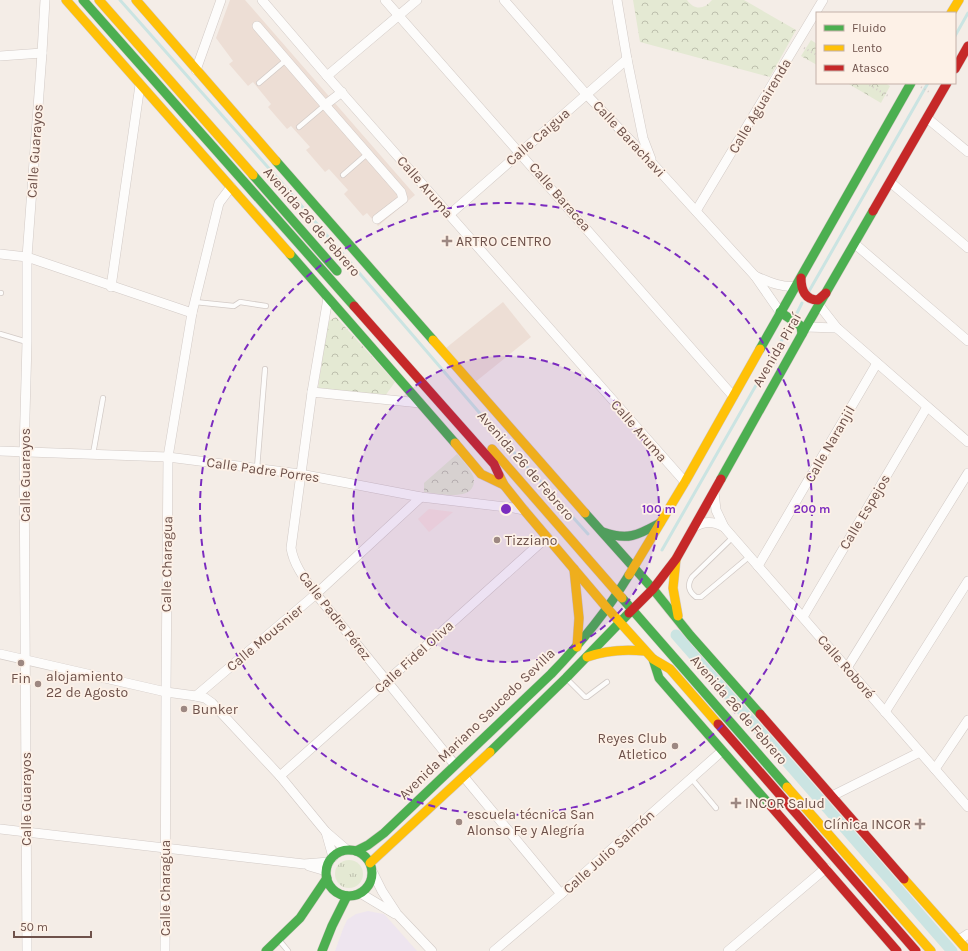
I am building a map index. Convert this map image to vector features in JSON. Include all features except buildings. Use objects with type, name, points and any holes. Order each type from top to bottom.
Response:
[{"type":"main road","name":"Avenida 26 de Febrero","points":[[66,0],[422,403],[481,474],[504,485]]},
{"type":"main road","name":"Avenida 26 de Febrero","points":[[83,0],[494,464],[504,485],[620,623],[653,659],[670,669],[916,951]]},
{"type":"main road","name":"Avenida 26 de Febrero","points":[[99,0],[345,281]]},
{"type":"main road","points":[[952,12],[959,0]]},
{"type":"main road","name":"Avenida 26 de Febrero","points":[[138,1],[196,70],[504,422],[653,588],[679,621],[968,951]]},
{"type":"main road","points":[[956,67],[968,46]]},
{"type":"main road","name":"Avenida Piraí","points":[[607,608],[618,593],[685,482],[900,102],[915,84]]},
{"type":"main road","name":"Avenida Piraí","points":[[620,623],[653,588],[676,559],[804,331],[946,84]]},
{"type":"main road","points":[[166,95],[182,132]]},
{"type":"main road","points":[[799,282],[802,291],[807,298],[811,300],[818,300],[826,293]]},
{"type":"main road","points":[[780,312],[801,326],[804,331]]},
{"type":"main road","points":[[390,347],[406,385]]},
{"type":"main road","name":"Avenida 26 de Febrero","points":[[423,370],[931,951]]},
{"type":"main road","points":[[602,532],[615,536],[629,536],[660,523]]},
{"type":"main road","points":[[676,559],[672,578],[673,598],[679,621]]},
{"type":"main road","points":[[574,569],[579,618],[577,647]]},
{"type":"main road","name":"Avenida Mariano Saucedo Sevilla","points":[[351,850],[368,844],[384,833],[551,674],[577,647],[607,608]]},
{"type":"main road","name":"Avenida Mariano Saucedo Sevilla","points":[[371,867],[566,678],[620,623]]},
{"type":"main road","points":[[587,657],[602,651],[616,649],[646,651]]},
{"type":"main road","name":"Avenida 26 de Febrero","points":[[653,659],[659,678],[898,951]]},
{"type":"main road","points":[[266,951],[300,918],[329,867],[338,853],[351,850],[363,854],[371,867],[370,884],[360,893],[347,896],[336,891],[330,886],[329,867]]},
{"type":"main road","points":[[322,951],[332,926],[347,896]]},
{"type":"street","name":"Calle Guarayos","points":[[27,951],[24,452],[27,342],[27,257],[45,0]]},
{"type":"street","points":[[196,70],[221,0]]},
{"type":"street","name":"Calle Aruma","points":[[262,0],[327,76],[685,482]]},
{"type":"street","name":"Calle Baracea","points":[[385,0],[733,396]]},
{"type":"street","points":[[327,76],[416,0]]},
{"type":"street","name":"Calle Barachavi","points":[[504,0],[586,94],[653,164],[755,276],[780,312]]},
{"type":"street","points":[[617,0],[643,138],[653,164]]},
{"type":"street","name":"Calle Aguairenda","points":[[816,12],[823,0]]},
{"type":"street","name":"Calle Aguairenda","points":[[696,211],[816,12]]},
{"type":"street","points":[[257,26],[401,192],[403,199],[377,219]]},
{"type":"street","points":[[0,56],[42,52]]},
{"type":"street","name":"Calle Caigua","points":[[449,214],[627,59]]},
{"type":"street","points":[[111,287],[140,85]]},
{"type":"street","points":[[325,105],[342,92]]},
{"type":"street","points":[[927,118],[968,152]]},
{"type":"street","points":[[890,182],[968,248]]},
{"type":"street","name":"Calle Charagua","points":[[165,951],[168,457],[192,313],[219,203],[231,187]]},
{"type":"street","points":[[855,244],[968,341]]},
{"type":"street","points":[[0,254],[27,257],[111,287],[192,313]]},
{"type":"street","name":"Calle Barachavi","points":[[755,276],[774,284],[790,287],[799,282]]},
{"type":"street","name":"Calle Barachavi","points":[[755,276],[772,311],[774,318],[772,326]]},
{"type":"street","name":"Calle Padre Pérez","points":[[328,298],[300,474],[291,548],[293,558],[300,573],[316,594],[455,765]]},
{"type":"street","points":[[819,305],[837,328],[927,408],[968,442]]},
{"type":"street","points":[[804,331],[837,328]]},
{"type":"street","name":"Calle Naranjil","points":[[758,566],[877,363]]},
{"type":"street","points":[[312,392],[422,403]]},
{"type":"street","name":"Calle Espejos","points":[[802,617],[927,408]]},
{"type":"street","name":"Calle Padre Porres","points":[[0,451],[168,457],[300,474],[421,497],[524,510]]},
{"type":"street","points":[[847,668],[968,473]]},
{"type":"street","name":"Calle Roboré","points":[[714,491],[716,510],[724,527],[968,807]]},
{"type":"street","name":"Calle Mousnier","points":[[196,696],[316,594],[421,497]]},
{"type":"street","points":[[693,528],[700,523],[709,522],[717,523],[724,527]]},
{"type":"street","name":"Calle Fidel Oliva","points":[[280,776],[388,681],[547,537]]},
{"type":"street","points":[[885,712],[968,581]]},
{"type":"street","points":[[0,654],[166,692],[205,698],[212,703],[280,776],[326,832],[351,850]]},
{"type":"street","points":[[935,769],[968,720]]},
{"type":"street","name":"Calle Julio Salmón","points":[[494,951],[561,894],[722,751]]},
{"type":"street","points":[[832,796],[920,752]]},
{"type":"street","points":[[464,777],[561,894]]},
{"type":"street","points":[[0,829],[329,867],[326,832]]},
{"type":"street","points":[[371,867],[382,891],[396,914],[432,951]]},
{"type":"street","points":[[728,951],[826,868]]},
{"type":"street","points":[[360,893],[396,914]]},
{"type":"street","points":[[959,940],[968,934]]},
{"type":"lane","points":[[259,83],[286,60]]},
{"type":"lane","points":[[299,126],[325,105]]},
{"type":"lane","points":[[343,175],[367,154]]},
{"type":"lane","points":[[195,302],[234,306],[240,302],[266,306]]},
{"type":"lane","points":[[0,334],[27,342]]},
{"type":"lane","points":[[258,468],[265,369]]},
{"type":"lane","points":[[93,454],[103,398]]},
{"type":"lane","points":[[733,537],[692,577],[689,582],[689,589],[692,594],[696,597],[701,597],[750,556]]},
{"type":"lane","points":[[566,678],[585,697],[607,682]]},
{"type":"lane","points":[[691,778],[716,808]]},
{"type":"lane","points":[[278,940],[288,951]]},
{"type":"path","points":[[798,44],[816,54]]},
{"type":"path","points":[[868,84],[900,102]]},
{"type":"path","points":[[915,84],[928,91]]},
{"type":"shaded area","points":[[230,0],[245,0],[415,195],[378,226],[367,213],[363,216],[344,194],[348,190],[329,169],[325,172],[306,150],[310,147],[291,126],[287,129],[268,107],[271,104],[253,82],[248,86],[229,64],[233,61],[216,38]]},
{"type":"shaded area","points":[[503,302],[531,337],[474,383],[446,348]]},
{"type":"shaded area","points":[[429,509],[453,512],[429,532],[418,519]]},
{"type":"shaded area","points":[[368,911],[384,914],[417,951],[335,951],[347,920],[356,914]]},
{"type":"green space","points":[[633,0],[687,0],[693,6],[699,8],[706,6],[712,0],[744,0],[796,30],[770,77],[640,42]]},
{"type":"green space","points":[[811,40],[816,43],[816,64],[801,56]]},
{"type":"green space","points":[[849,84],[887,84],[890,86],[881,103]]},
{"type":"green space","points":[[336,317],[395,382],[385,396],[318,389],[327,324],[330,320]]},
{"type":"green space","points":[[457,454],[471,471],[474,484],[470,491],[458,495],[424,492],[424,483]]},
{"type":"green space","points":[[349,860],[359,864],[363,874],[359,884],[349,888],[339,884],[335,874],[339,864]]},
{"type":"waterway","points":[[120,0],[281,182],[502,439],[588,534]]},
{"type":"waterway","points":[[956,34],[968,13]]},
{"type":"waterway","points":[[808,293],[927,84]]},
{"type":"waterway","points":[[796,315],[802,303]]},
{"type":"waterway","points":[[662,550],[791,324]]},
{"type":"waterway","points":[[676,635],[952,951]]},
{"type":"traffic: fast","points":[[83,0],[354,306]]},
{"type":"traffic: fast","points":[[760,349],[910,84]]},
{"type":"traffic: fast","points":[[276,161],[433,340]]},
{"type":"traffic: fast","points":[[253,175],[337,271]]},
{"type":"traffic: fast","points":[[721,479],[873,211]]},
{"type":"traffic: fast","points":[[290,254],[455,443]]},
{"type":"traffic: fast","points":[[780,312],[801,326],[802,334]]},
{"type":"traffic: fast","points":[[585,513],[653,589],[690,635],[760,714]]},
{"type":"traffic: fast","points":[[603,532],[619,536],[633,535],[645,531],[660,523]]},
{"type":"traffic: fast","points":[[356,851],[368,845],[384,833],[551,674],[593,627],[629,575]]},
{"type":"traffic: fast","points":[[622,598],[787,787]]},
{"type":"traffic: fast","points":[[490,752],[566,678],[629,613]]},
{"type":"traffic: fast","points":[[653,659],[659,678],[769,804]]},
{"type":"traffic: fast","points":[[349,850],[362,854],[368,860],[372,873],[368,886],[362,892],[349,896],[336,892],[330,886],[326,873],[330,860],[336,854],[349,850]]},
{"type":"traffic: fast","points":[[266,951],[300,918],[327,878]]},
{"type":"traffic: fast","points":[[322,951],[332,926],[347,896]]},
{"type":"traffic: slow","points":[[66,0],[290,254]]},
{"type":"traffic: slow","points":[[99,0],[253,175]]},
{"type":"traffic: slow","points":[[136,0],[276,161]]},
{"type":"traffic: slow","points":[[952,12],[959,0]]},
{"type":"traffic: slow","points":[[433,340],[585,513]]},
{"type":"traffic: slow","points":[[629,575],[685,482],[760,349]]},
{"type":"traffic: slow","points":[[455,443],[481,474],[504,485]]},
{"type":"traffic: slow","points":[[492,449],[622,598]]},
{"type":"traffic: slow","points":[[499,475],[504,485],[524,510],[607,608],[653,659],[670,669],[718,724]]},
{"type":"traffic: slow","points":[[676,559],[673,588],[678,616]]},
{"type":"traffic: slow","points":[[574,569],[579,618],[577,647]]},
{"type":"traffic: slow","points":[[587,657],[616,651],[645,651]]},
{"type":"traffic: slow","points":[[370,863],[490,752]]},
{"type":"traffic: slow","points":[[787,787],[931,951]]},
{"type":"traffic: slow","points":[[904,879],[968,951]]},
{"type":"traffic: jam","points":[[956,67],[968,46]]},
{"type":"traffic: jam","points":[[873,211],[946,84]]},
{"type":"traffic: jam","points":[[801,278],[803,290],[810,298],[818,300],[826,293]]},
{"type":"traffic: jam","points":[[354,306],[494,464],[499,475]]},
{"type":"traffic: jam","points":[[629,613],[653,589],[676,559],[721,479]]},
{"type":"traffic: jam","points":[[760,714],[904,879]]},
{"type":"traffic: jam","points":[[718,724],[916,951]]},
{"type":"traffic: jam","points":[[769,804],[897,951]]},
{"type":"place","name":"ARTRO CENTRO","points":[[447,241]]},
{"type":"place","name":"Tizziano","points":[[497,540]]},
{"type":"place","name":"Fin","points":[[21,663]]},
{"type":"place","name":"alojamiento 22 de Agosto","points":[[38,684]]},
{"type":"place","name":"Bunker","points":[[184,709]]},
{"type":"place","name":"Reyes Club Atletico","points":[[675,746]]},
{"type":"place","name":"INCOR Salud","points":[[736,803]]},
{"type":"place","name":"escuela técnica San Alonso Fe y Alegría","points":[[459,822]]},
{"type":"place","name":"Clínica INCOR","points":[[920,824]]}]
